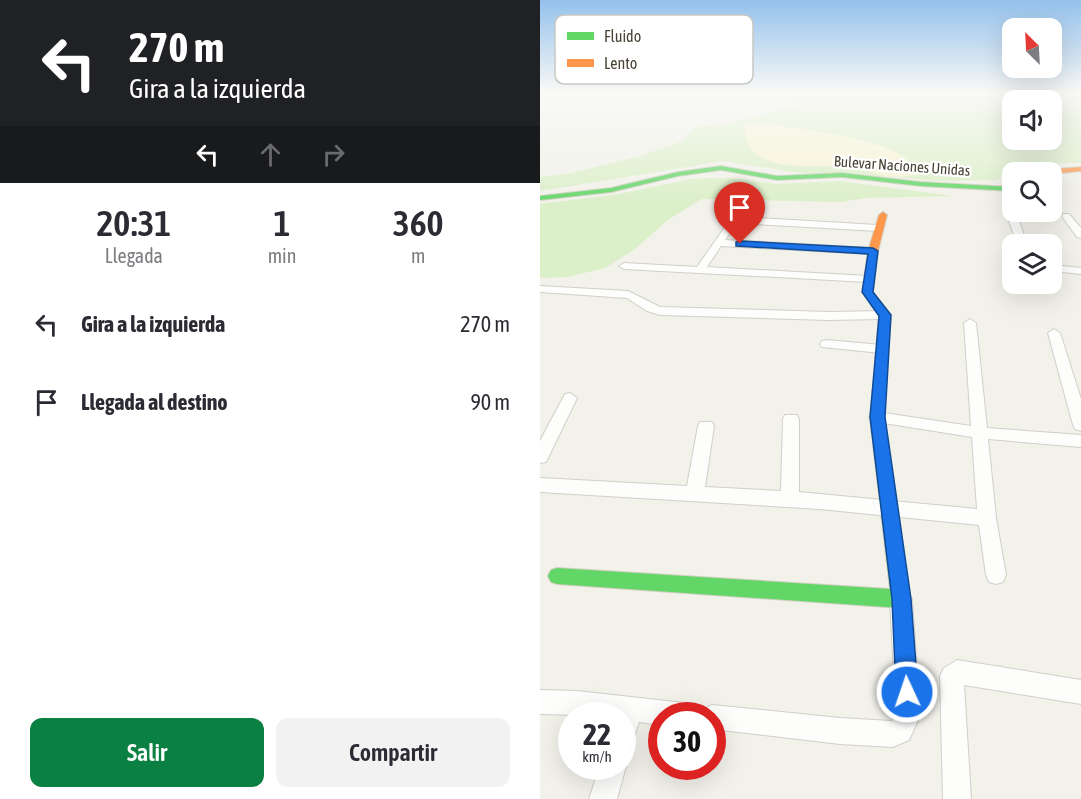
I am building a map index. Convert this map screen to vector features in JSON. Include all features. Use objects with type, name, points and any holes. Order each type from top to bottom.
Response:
[{"type":"main road","name":"Bulevar Naciones Unidas","points":[[540,198],[611,190],[678,174],[720,168],[777,178],[842,175],[921,184],[1002,188]]},
{"type":"main road","points":[[1062,170],[1081,169]]},
{"type":"main road","points":[[557,576],[901,599],[878,417],[885,315],[870,298],[868,292],[873,251],[881,222]]},
{"type":"street","points":[[699,271],[742,209]]},
{"type":"street","points":[[1066,216],[1081,235]]},
{"type":"street","points":[[735,220],[881,222]]},
{"type":"street","points":[[717,243],[873,251]]},
{"type":"street","points":[[624,266],[868,279]]},
{"type":"street","points":[[1062,269],[1081,271]]},
{"type":"street","points":[[540,289],[636,297],[649,308],[660,311],[817,316],[885,315]]},
{"type":"street","points":[[970,323],[987,518],[996,575]]},
{"type":"street","points":[[1054,333],[1081,425]]},
{"type":"street","points":[[827,344],[881,349]]},
{"type":"street","points":[[540,457],[570,398]]},
{"type":"street","points":[[878,417],[981,433],[1081,441]]},
{"type":"street","points":[[790,498],[791,418]]},
{"type":"street","points":[[695,493],[706,426]]},
{"type":"street","points":[[540,485],[790,498],[890,506],[987,518]]},
{"type":"street","points":[[726,719],[840,731],[893,734],[900,731],[908,716],[901,599]]},
{"type":"street","points":[[957,799],[952,676],[954,674],[957,672],[1081,692]]},
{"type":"street","points":[[540,702],[558,702]]},
{"type":"street","points":[[603,799],[609,780]]},
{"type":"green space","points":[[692,130],[1002,130],[1002,150],[1062,150],[1062,130],[1081,130],[1081,163],[1002,162],[1002,177],[996,180],[938,181],[848,173],[799,173],[724,161],[540,191],[540,177],[571,173],[640,156],[682,141]]},
{"type":"green space","points":[[733,178],[776,184],[839,181],[953,196],[865,198],[841,202],[701,199],[668,220],[635,249],[605,268],[567,277],[540,278],[540,204],[619,194],[691,179]]},
{"type":"sand","points":[[746,130],[809,130],[836,135],[897,152],[907,159],[918,175],[890,176],[854,166],[786,165],[769,161],[756,154],[747,143]]},
{"type":"traffic: fast","points":[[540,198],[611,190],[678,174],[721,168],[777,178],[842,175],[921,184],[1002,188]]},
{"type":"traffic: fast","points":[[557,576],[901,599],[877,417],[880,379]]},
{"type":"traffic: slow","points":[[1062,170],[1081,169]]},
{"type":"traffic: slow","points":[[880,379],[885,315],[868,292],[873,251],[883,215]]},
{"type":"route","points":[[740,244],[873,251],[868,292],[870,298],[885,315],[877,404],[901,599],[907,692]]}]
